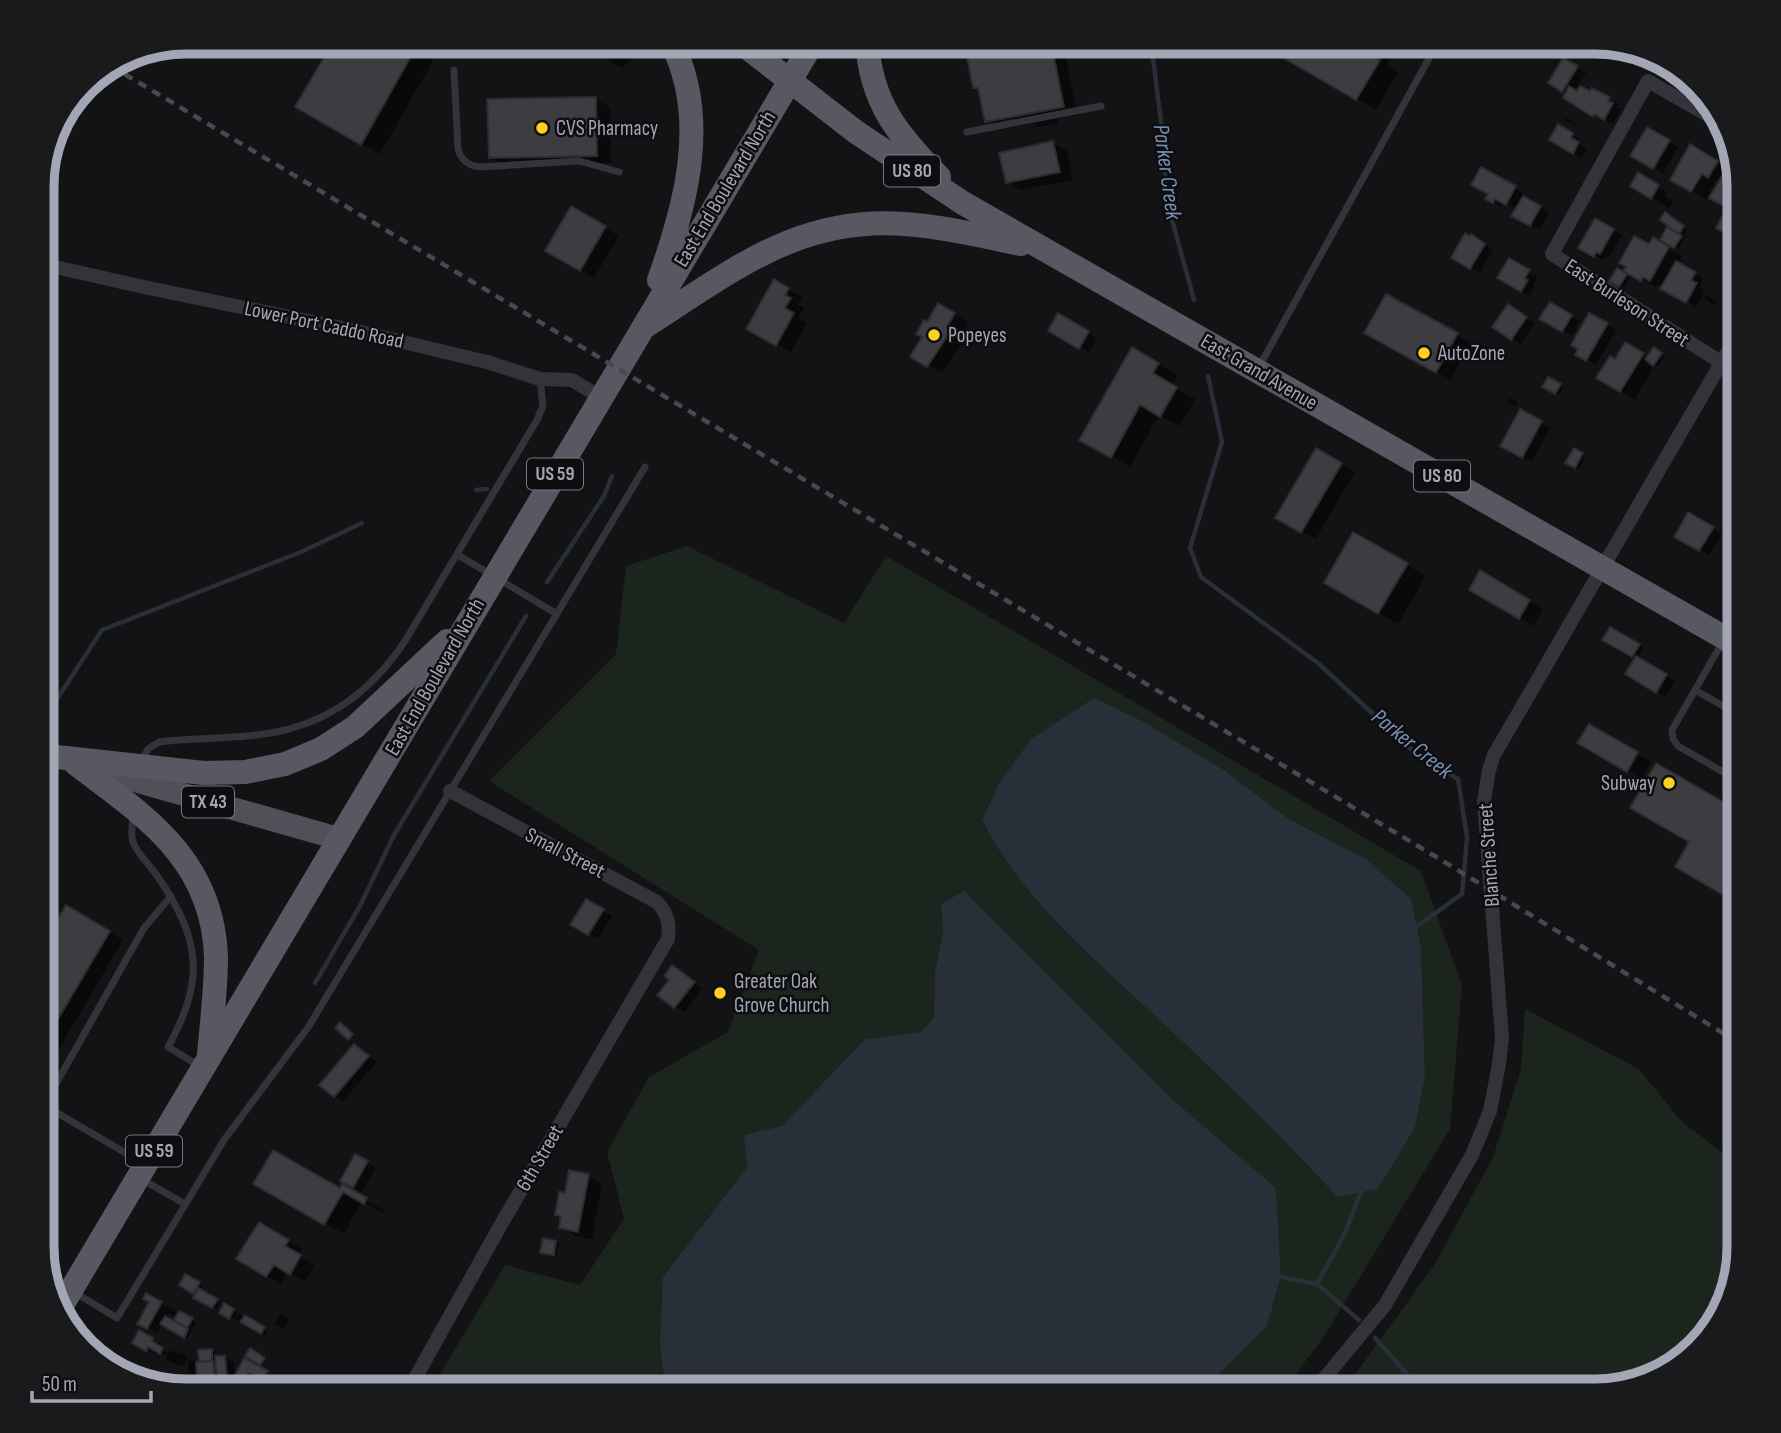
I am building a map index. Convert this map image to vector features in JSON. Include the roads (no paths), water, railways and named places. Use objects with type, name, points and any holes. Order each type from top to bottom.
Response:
[{"type":"highway","points":[[641,330],[678,222],[692,146],[687,90],[676,55]]},
{"type":"highway","name":"US 80","points":[[756,55],[790,81]]},
{"type":"highway","name":"East End Boulevard North","points":[[65,1300],[207,1066],[494,576],[806,55]]},
{"type":"highway","points":[[869,55],[875,91],[891,122],[963,203]]},
{"type":"highway","name":"East Grand Avenue","points":[[790,81],[890,156],[963,203],[1727,639]]},
{"type":"highway","points":[[641,330],[774,247],[832,228],[874,223],[915,225],[1041,248]]},
{"type":"highway","points":[[55,757],[138,773],[245,772],[285,764],[313,753],[366,719],[470,619]]},
{"type":"highway","points":[[76,764],[134,807],[163,833],[195,875],[207,903],[216,955],[207,1066]]},
{"type":"main road","name":"TX 43","points":[[55,758],[76,764],[138,773],[340,839]]},
{"type":"street","name":"East Burleson Street","points":[[1690,105],[1648,81],[1552,254],[1727,367]]},
{"type":"street","points":[[1693,99],[1690,105],[1704,113]]},
{"type":"street","name":"Lower Port Caddo Road","points":[[55,267],[357,331],[486,362],[540,379],[572,380],[600,397]]},
{"type":"street","name":"Blanche Street","points":[[1324,1379],[1385,1305],[1466,1167],[1490,1111],[1502,1038],[1484,802],[1494,755],[1727,353]]},
{"type":"street","name":"Small Street","points":[[450,791],[657,902],[665,910],[670,925]]},
{"type":"street","name":"6th Street","points":[[415,1379],[492,1240],[668,939],[670,925]]},
{"type":"lane","points":[[1257,371],[1431,54]]},
{"type":"lane","points":[[454,70],[458,149],[463,160],[469,164],[481,167],[579,161],[619,172]]},
{"type":"lane","points":[[967,132],[1101,106]]},
{"type":"lane","points":[[207,1066],[168,1047],[186,1009],[194,962],[184,923],[170,896],[132,841],[138,773],[148,748],[159,742],[286,730],[307,724],[369,687],[394,658],[537,420],[543,406],[540,379]]},
{"type":"lane","points":[[71,1290],[117,1318],[224,1140],[309,1026],[645,467]]},
{"type":"lane","points":[[458,555],[556,614]]},
{"type":"lane","points":[[1727,649],[1696,690],[1672,730],[1678,746],[1727,774]]},
{"type":"lane","points":[[1696,690],[1727,708]]},
{"type":"lane","points":[[55,1084],[144,928],[170,896]]},
{"type":"lane","points":[[55,1113],[142,1171],[185,1204]]},
{"type":"waterway","name":"Parker Creek","points":[[1153,54],[1168,205],[1194,300]]},
{"type":"waterway","name":"Parker Creek","points":[[1208,376],[1222,442],[1190,548],[1201,577],[1318,663],[1413,751],[1458,779],[1467,837],[1462,894],[1413,929]]},
{"type":"waterway","points":[[547,582],[604,496],[612,476]]},
{"type":"waterway","points":[[476,490],[487,489]]},
{"type":"waterway","points":[[55,706],[102,630],[301,552],[362,523]]},
{"type":"waterway","points":[[315,983],[360,906],[394,835],[526,616]]},
{"type":"waterway","name":"Parker Creek","points":[[1359,1320],[1317,1284],[1345,1233],[1362,1189]]},
{"type":"waterway","points":[[1281,1277],[1317,1284]]},
{"type":"waterway","name":"Parker Creek","points":[[1375,1338],[1411,1379]]},
{"type":"railway","points":[[121,72],[1438,858],[1727,1036]]},
{"type":"place","name":"CVS Pharmacy","points":[[542,128]]},
{"type":"place","name":"Popeyes","points":[[934,335]]},
{"type":"place","name":"AutoZone","points":[[1424,353]]},
{"type":"place","name":"Subway","points":[[1669,783]]},
{"type":"place","name":"Greater Oak Grove Church","points":[[720,993]]}]
